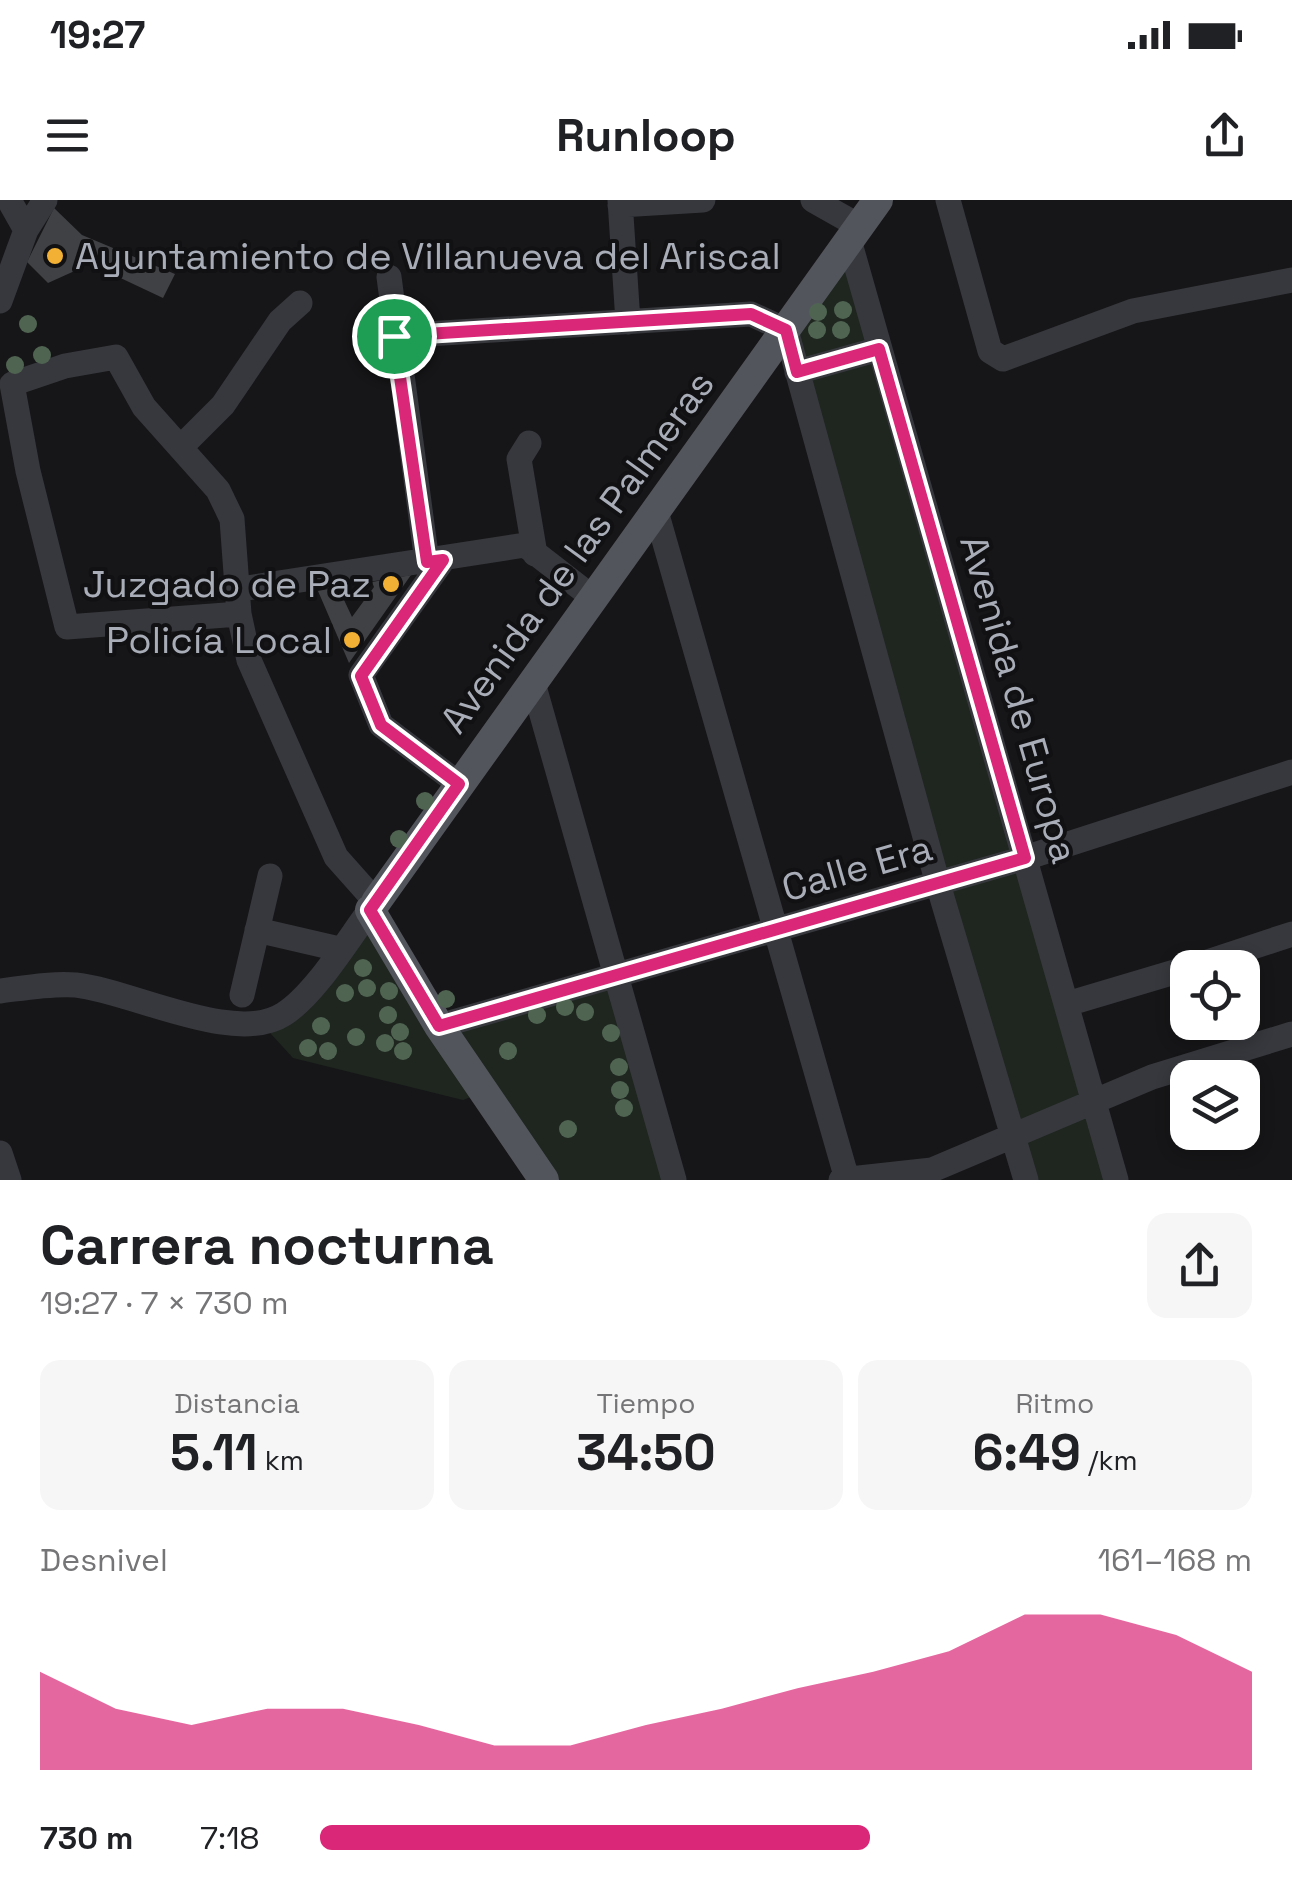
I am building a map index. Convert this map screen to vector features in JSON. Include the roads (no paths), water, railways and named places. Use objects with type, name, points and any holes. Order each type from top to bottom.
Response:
[{"type":"main road","name":"Avenida de las Palmeras","points":[[373,906],[878,200]]},
{"type":"main road","points":[[373,906],[439,1026],[538,1176]]},
{"type":"street","points":[[9,200],[23,241]]},
{"type":"street","points":[[0,301],[23,241],[45,200]]},
{"type":"street","points":[[628,322],[620,202],[703,200]]},
{"type":"street","points":[[813,200],[854,233]]},
{"type":"street","points":[[948,200],[990,351],[1004,359],[1133,310],[1292,280]]},
{"type":"street","name":"Avenida de Europa","points":[[854,233],[879,349],[1116,1180]]},
{"type":"street","points":[[389,277],[394,336],[435,561],[361,676],[381,725],[459,784]]},
{"type":"street","points":[[180,448],[223,405],[280,322],[300,303]]},
{"type":"street","points":[[394,336],[751,314],[786,330],[938,884],[1026,1180]]},
{"type":"street","points":[[797,372],[879,349]]},
{"type":"street","points":[[0,991],[73,985],[232,1025],[261,1024],[284,1015],[373,906],[336,857],[249,660],[240,601],[232,519],[218,490],[144,407],[116,357],[65,366],[12,384],[28,471],[67,628],[240,601],[524,546],[592,598]]},
{"type":"street","points":[[529,443],[519,459],[535,554]]},
{"type":"street","points":[[655,508],[844,1180],[932,1170],[1094,1100],[1292,1034]]},
{"type":"street","points":[[533,683],[674,1180]]},
{"type":"street","name":"Calle Era","points":[[439,1026],[938,884],[1292,772]]},
{"type":"street","points":[[242,995],[270,876]]},
{"type":"street","points":[[258,930],[340,949]]},
{"type":"street","points":[[1243,950],[1292,934]]},
{"type":"street","points":[[1066,1004],[1170,973]]},
{"type":"street","points":[[0,1153],[9,1180]]},
{"type":"place","name":"Ayuntamiento de Villanueva del Ariscal","points":[[55,256]]},
{"type":"place","name":"Juzgado de Paz","points":[[391,584]]},
{"type":"place","name":"Policía Local","points":[[352,640]]}]
